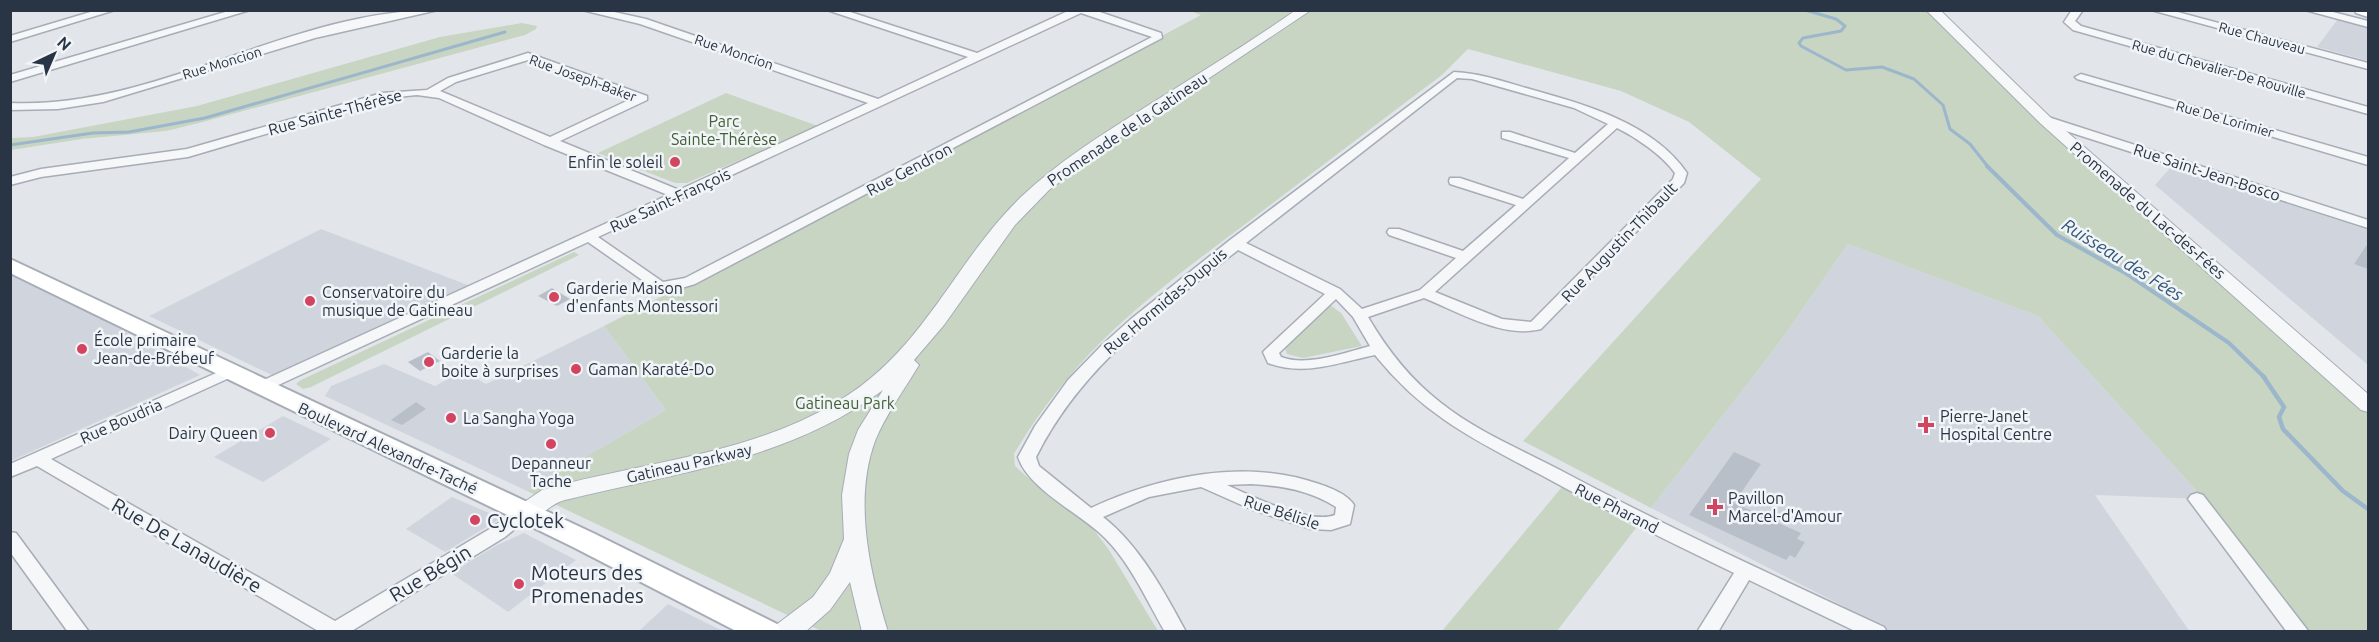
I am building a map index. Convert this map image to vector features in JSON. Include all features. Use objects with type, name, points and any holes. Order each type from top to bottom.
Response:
[{"type":"main road","points":[[2362,10],[2368,12]]},
{"type":"main road","name":"Boulevard Alexandre-Taché","points":[[10,265],[232,371],[261,388],[525,513],[766,632]]},
{"type":"street","points":[[10,39],[110,10]]},
{"type":"street","points":[[10,79],[244,10]]},
{"type":"street","name":"Rue Moncion","points":[[10,106],[50,108],[87,104],[328,30],[433,10]]},
{"type":"street","name":"Rue Moncion","points":[[587,10],[642,21],[879,103]]},
{"type":"street","points":[[832,10],[979,57]]},
{"type":"street","name":"Rue Saint-François","points":[[261,388],[1080,10]]},
{"type":"street","name":"Rue Gendron","points":[[589,237],[660,286],[675,286],[690,281],[1156,38],[1157,35],[1080,10]]},
{"type":"street","name":"Promenade de la Gatineau","points":[[929,330],[1001,229],[1046,183],[1086,153],[1305,10]]},
{"type":"street","name":"Promenade du Lac-des-Fées","points":[[1932,10],[2045,120],[2368,405]]},
{"type":"street","name":"Rue du Chevalier-De Rouville","points":[[2078,10],[2069,20],[2070,24],[2368,111]]},
{"type":"street","name":"Rue Chauveau","points":[[2156,10],[2368,66]]},
{"type":"street","points":[[2310,10],[2368,24]]},
{"type":"street","name":"Rue Joseph-Baker","points":[[431,92],[452,80],[528,56],[643,98],[548,142]]},
{"type":"street","name":"Rue Augustin-Thibault","points":[[1425,293],[1516,327],[1530,328],[1545,320],[1681,176],[1674,163],[1640,136],[1616,123],[1569,103],[1473,76],[1458,75]]},
{"type":"street","name":"Rue Hormidas-Dupuis","points":[[1176,632],[1137,567],[1112,534],[1031,469],[1027,457],[1031,447],[1058,404],[1107,348],[1235,243],[1450,77],[1458,75]]},
{"type":"street","name":"Rue De Lorimier","points":[[2081,77],[2368,161]]},
{"type":"street","name":"Rue Sainte-Thérèse","points":[[10,181],[41,173],[188,153],[387,95],[431,92],[680,195]]},
{"type":"street","name":"Rue Saint-Jean-Bosco","points":[[2045,120],[2368,224]]},
{"type":"street","points":[[1359,315],[1425,293],[1616,123]]},
{"type":"street","points":[[1506,135],[1578,157]]},
{"type":"street","points":[[1455,181],[1525,204]]},
{"type":"street","points":[[1395,232],[1466,257]]},
{"type":"street","name":"Rue Pharand","points":[[1235,243],[1335,292],[1350,303],[1380,350],[1417,392],[1454,420],[1625,513],[1745,572],[1877,632]]},
{"type":"street","points":[[1335,292],[1271,352],[1274,360],[1281,365],[1296,366],[1380,350]]},
{"type":"street","points":[[875,632],[863,587],[857,532],[855,501],[859,454],[872,426],[929,330]]},
{"type":"street","name":"Gatineau Parkway","points":[[525,513],[550,496],[728,457],[810,427],[841,410],[874,387],[929,330]]},
{"type":"street","name":"Rue Boudria","points":[[10,471],[232,371]]},
{"type":"street","name":"Rue De Lanaudière","points":[[38,459],[335,631]]},
{"type":"street","name":"Rue Bélisle","points":[[1091,515],[1148,491],[1204,481],[1247,478],[1305,487],[1337,498],[1345,506],[1347,512],[1338,524],[1315,525],[1239,498],[1204,481]]},
{"type":"street","points":[[2197,499],[2299,632]]},
{"type":"street","name":"Rue Bégin","points":[[335,631],[499,532],[525,513]]},
{"type":"street","points":[[785,632],[813,612],[834,590],[843,577],[857,532]]},
{"type":"street","points":[[10,538],[79,632]]},
{"type":"street","points":[[1707,632],[1745,572]]},
{"type":"shaded area","points":[[2338,19],[2368,27],[2368,61],[2317,47]]},
{"type":"shaded area","points":[[2172,166],[2368,230],[2368,365],[2155,185]]},
{"type":"shaded area","name":"Conservatoire du musique de Gatineau","points":[[321,229],[473,287],[278,378],[149,316]]},
{"type":"shaded area","name":"Pierre-Janet Hospital Centre","points":[[1848,244],[2038,316],[2204,499],[2095,495],[2190,632],[1860,631],[1839,622],[1845,607],[1651,508],[1776,347]]},
{"type":"shaded area","name":"École primaire Jean-de-Brébeuf","points":[[11,276],[108,322],[200,375],[11,461]]},
{"type":"shaded area","points":[[604,326],[666,410],[527,491],[325,396],[331,386],[384,364],[435,386],[463,371],[486,384]]},
{"type":"shaded area","points":[[283,416],[331,439],[263,482],[214,457]]},
{"type":"shaded area","points":[[452,497],[496,516],[498,520],[445,552],[406,529]]},
{"type":"shaded area","points":[[524,533],[576,560],[508,612],[451,573],[497,545]]},
{"type":"shaded area","points":[[668,604],[723,631],[639,631]]},
{"type":"green space","name":"Gatineau Park","points":[[1190,11],[1928,11],[2072,152],[2368,413],[2368,631],[2310,631],[2204,499],[2038,316],[1848,244],[1776,347],[1651,508],[1523,441],[1761,179],[1689,122],[1621,91],[1468,49],[1442,75],[1183,271],[1121,323],[1065,382],[1014,454],[1015,466],[1035,484],[1082,514],[1109,550],[1158,631],[821,631],[527,491],[666,410],[604,326],[978,134],[1201,15]]},
{"type":"green space","points":[[522,23],[537,26],[525,35],[199,123],[166,131],[82,139],[11,150],[11,138],[33,137],[197,106],[440,37]]},
{"type":"green space","name":"Parc Sainte-Thérèse","points":[[726,93],[818,126],[687,183],[675,183],[598,153]]},
{"type":"green space","points":[[574,252],[579,255],[311,387],[303,389],[296,384],[301,380]]},
{"type":"green space","points":[[1330,305],[1341,313],[1362,346],[1303,358],[1287,354],[1285,348]]},
{"type":"green space","points":[[1562,487],[1636,528],[1557,631],[1442,631]]},
{"type":"building","points":[[2368,243],[2368,269],[2354,264]]},
{"type":"building","name":"Garderie Maison d'enfants Montessori","points":[[552,288],[570,299],[557,306],[538,296]]},
{"type":"building","name":"Garderie la boite à surprises","points":[[428,352],[440,361],[420,371],[408,362]]},
{"type":"building","points":[[416,402],[426,409],[402,425],[391,420]]},
{"type":"building","name":"Pavillon Marcel-d'Amour","points":[[1734,452],[1761,464],[1734,503],[1801,533],[1797,539],[1805,542],[1795,558],[1790,555],[1786,560],[1689,515]]},
{"type":"waterway","name":"Ruisseau des Fées","points":[[1805,10],[1836,19],[1845,26],[1841,31],[1803,38],[1799,43],[1801,46],[1846,70],[1882,67],[1914,79],[1943,105],[1950,129],[1970,144],[1989,168]]},
{"type":"waterway","points":[[10,145],[93,133],[129,132],[205,118],[505,32]]},
{"type":"waterway","name":"Ruisseau des Fées","points":[[1989,168],[2057,235],[2127,274],[2229,343],[2263,376]]},
{"type":"waterway","name":"Ruisseau des Fées","points":[[2263,376],[2284,407],[2279,417],[2283,429],[2343,491],[2368,509]]},
{"type":"place","name":"Enfin le soleil","points":[[675,162]]},
{"type":"place","name":"Garderie Maison d'enfants Montessori","points":[[554,297]]},
{"type":"place","name":"Conservatoire du musique de Gatineau","points":[[310,301]]},
{"type":"place","name":"École primaire Jean-de-Brébeuf","points":[[82,349]]},
{"type":"place","name":"Garderie la boite à surprises","points":[[429,362]]},
{"type":"place","name":"Gaman Karaté-Do","points":[[576,369]]},
{"type":"place","name":"La Sangha Yoga","points":[[451,418]]},
{"type":"place","name":"Pierre-Janet Hospital Centre","points":[[1926,425]]},
{"type":"place","name":"Dairy Queen","points":[[270,433]]},
{"type":"place","name":"Depanneur Tache","points":[[551,444]]},
{"type":"place","name":"Pavillon Marcel-d'Amour","points":[[1715,507]]},
{"type":"place","name":"Cyclotek","points":[[475,520]]},
{"type":"place","name":"Moteurs des Promenades","points":[[519,584]]}]
